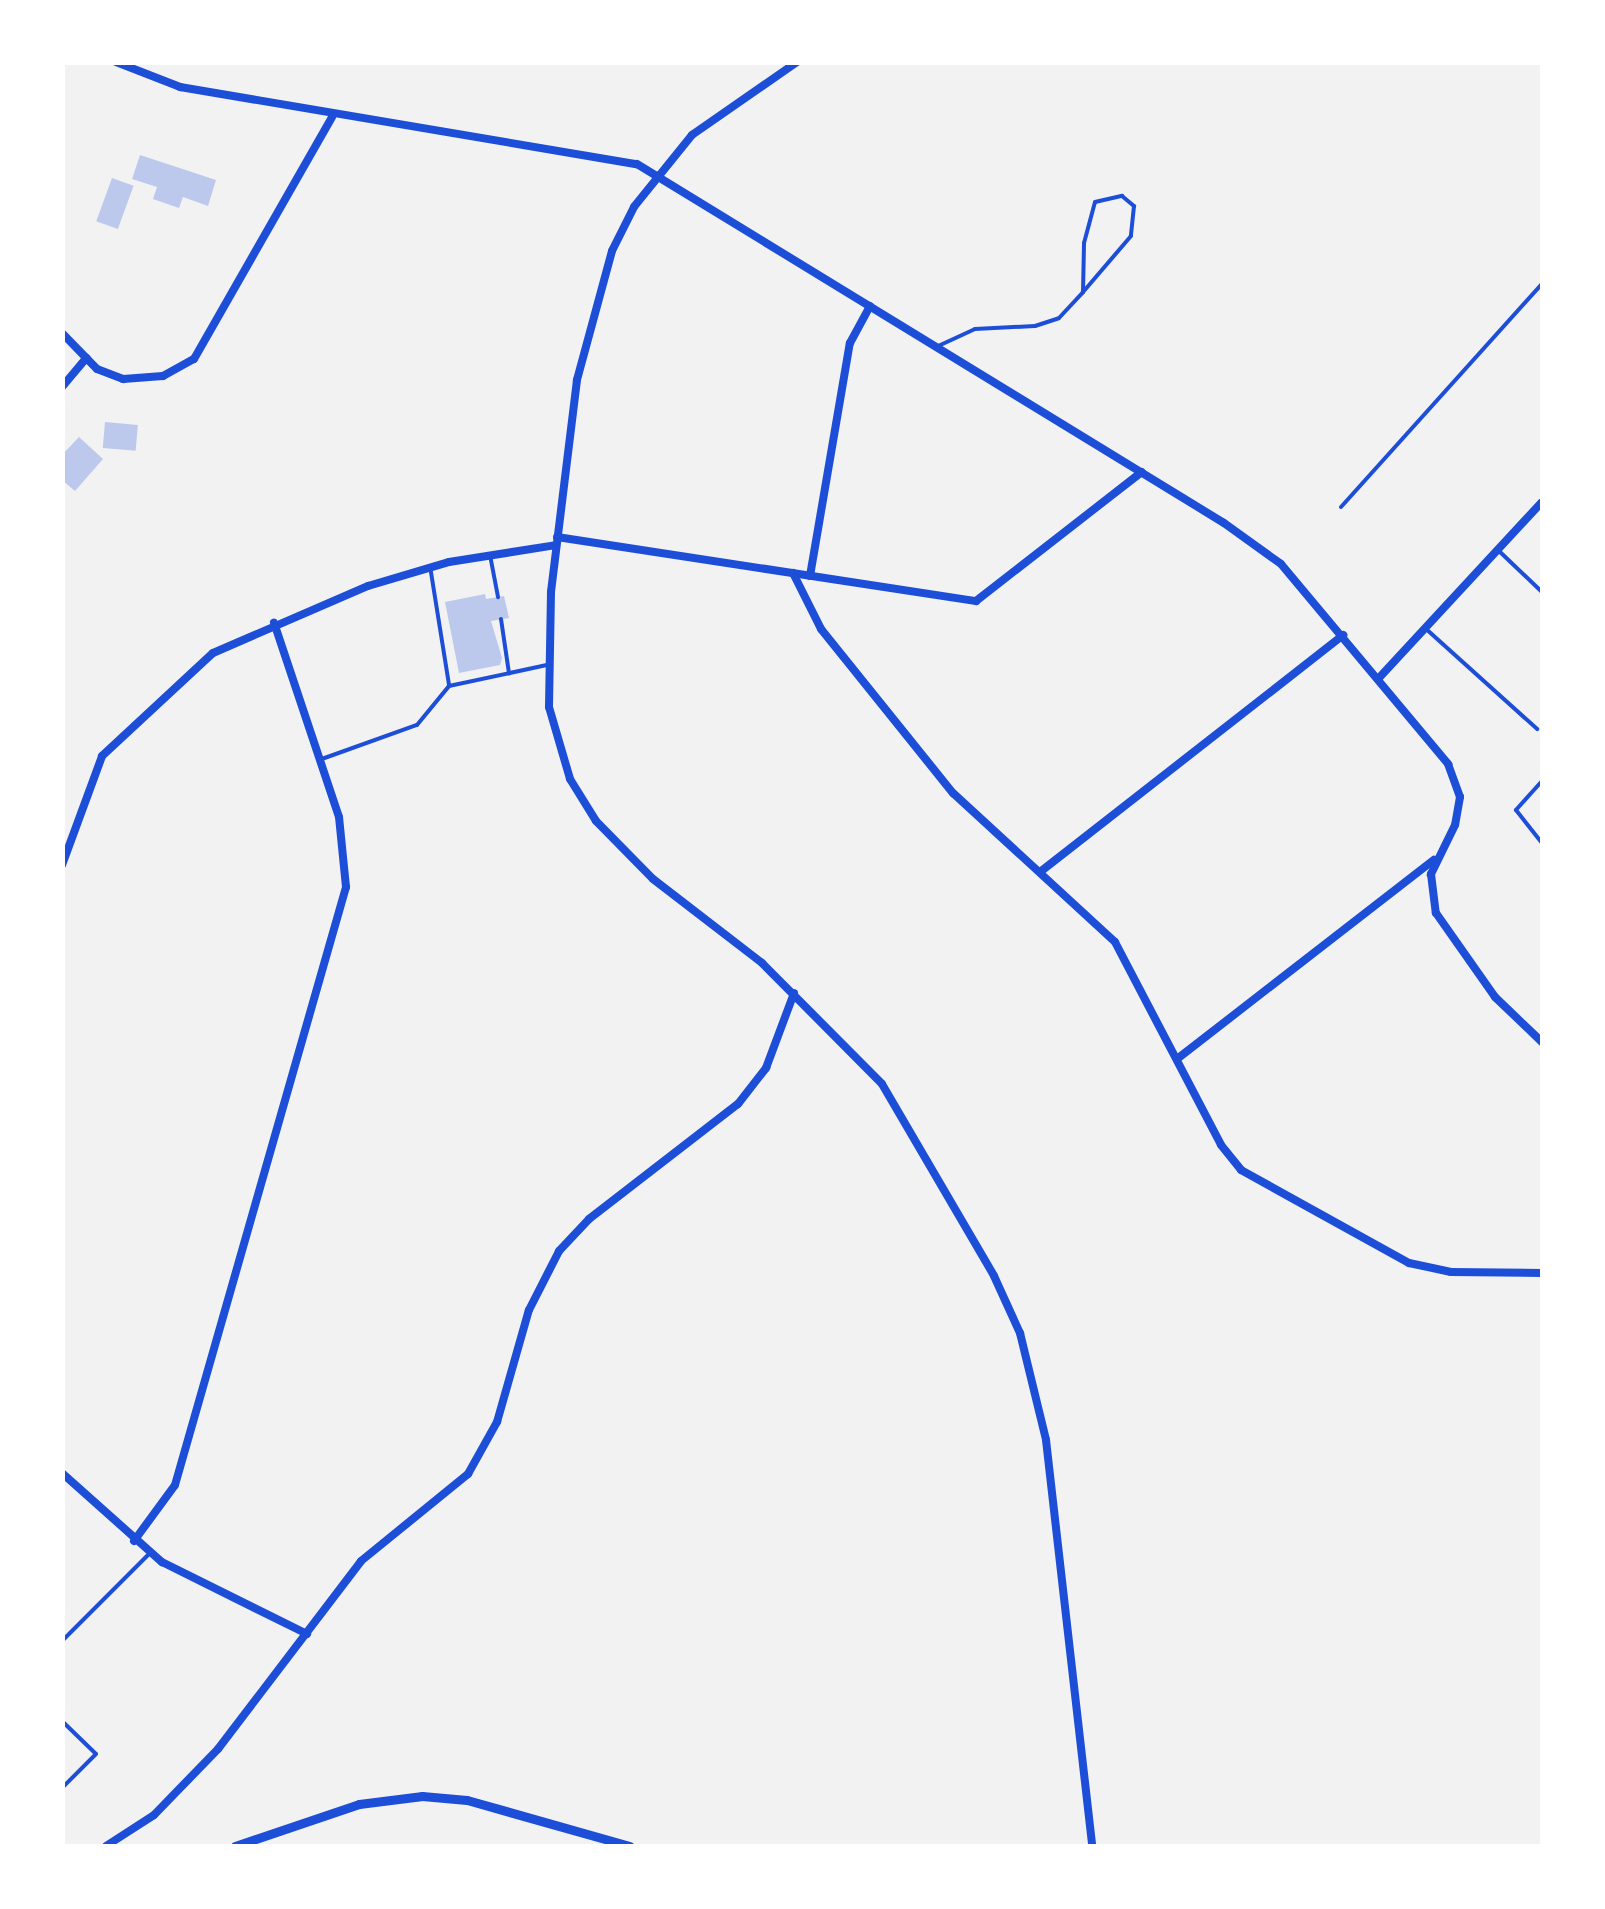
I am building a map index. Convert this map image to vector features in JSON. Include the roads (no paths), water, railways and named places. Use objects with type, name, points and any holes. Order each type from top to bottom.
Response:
[{"type":"street","points":[[116,62],[180,87],[332,116],[618,159],[657,174],[1262,549],[1343,635],[1448,764],[1460,797],[1455,826],[1437,857],[1429,890],[1436,913],[1496,998],[1542,1042]]},
{"type":"street","points":[[797,62],[708,121],[657,174],[634,206],[594,302],[557,541],[547,664],[561,756],[596,821],[654,879],[794,993],[891,1096],[1020,1334],[1046,1440],[1092,1846]]},
{"type":"street","points":[[62,333],[86,358],[110,375],[137,380],[163,376],[194,359],[332,116]]},
{"type":"street","points":[[810,576],[850,343],[870,306]]},
{"type":"street","points":[[62,387],[86,358]]},
{"type":"street","points":[[62,865],[102,756],[196,665],[274,623],[430,566],[557,541],[976,601],[1142,472]]},
{"type":"street","points":[[1378,679],[1542,502]]},
{"type":"street","points":[[793,573],[821,629],[953,793],[1115,942],[1221,1145],[1258,1184],[1409,1263],[1452,1272],[1542,1273]]},
{"type":"street","points":[[134,1542],[175,1485],[340,919],[346,848],[274,623]]},
{"type":"street","points":[[1040,872],[1343,635]]},
{"type":"street","points":[[1177,1059],[1437,857]]},
{"type":"street","points":[[106,1846],[154,1815],[205,1762],[361,1561],[454,1488],[480,1459],[529,1310],[559,1251],[588,1219],[738,1104],[766,1068],[794,993]]},
{"type":"street","points":[[62,1473],[149,1554],[307,1634]]},
{"type":"street","points":[[235,1846],[359,1804],[422,1796],[467,1800],[630,1846]]},
{"type":"lane","points":[[936,347],[975,329],[1035,326],[1059,318],[1083,292],[1130,236],[1134,206],[1122,196],[1094,202],[1084,242],[1083,292]]},
{"type":"lane","points":[[1341,507],[1542,284]]},
{"type":"lane","points":[[1498,550],[1542,592]]},
{"type":"lane","points":[[490,555],[498,597]]},
{"type":"lane","points":[[430,566],[449,686]]},
{"type":"lane","points":[[501,619],[509,673]]},
{"type":"lane","points":[[1426,628],[1538,729]]},
{"type":"lane","points":[[320,760],[416,725],[449,686],[547,664]]},
{"type":"lane","points":[[1542,781],[1516,810],[1542,842]]},
{"type":"lane","points":[[62,1640],[149,1554]]},
{"type":"lane","points":[[62,1721],[96,1754],[62,1788]]}]
